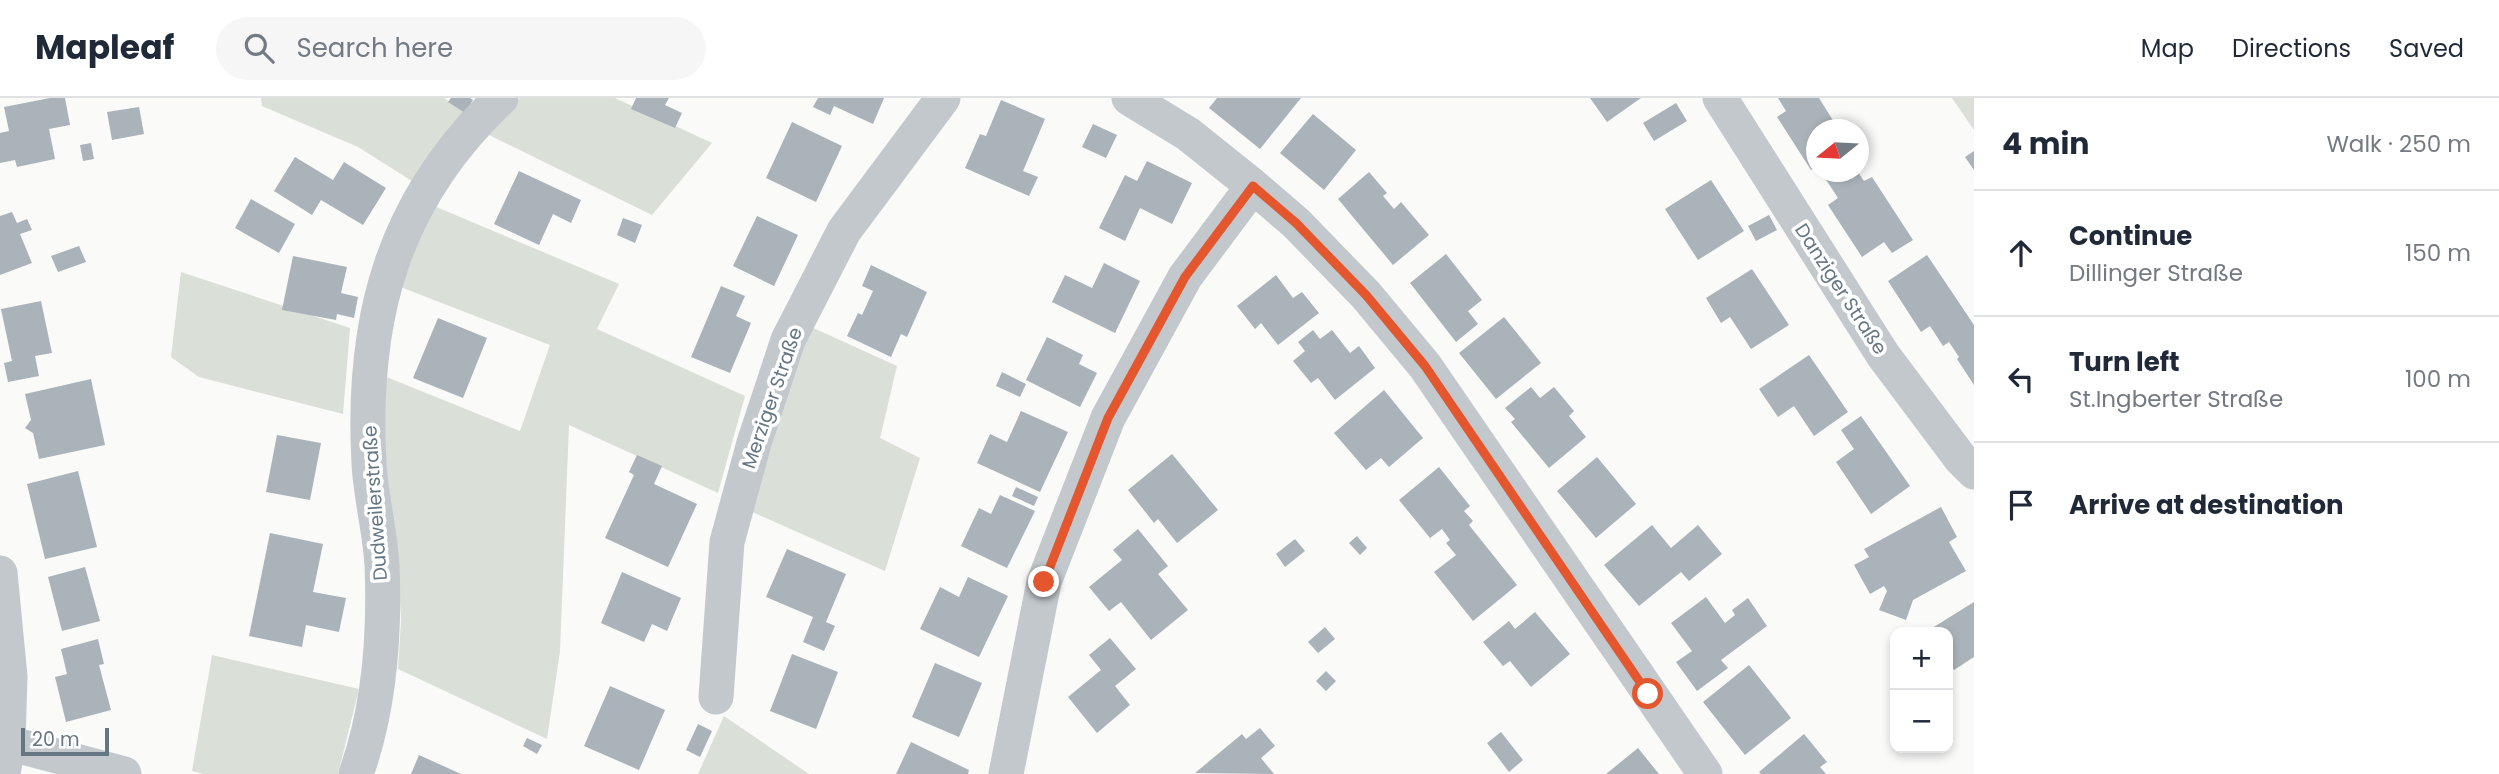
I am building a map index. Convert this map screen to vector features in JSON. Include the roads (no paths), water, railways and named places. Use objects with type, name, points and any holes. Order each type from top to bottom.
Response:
[{"type":"street","name":"Dudweilerstraße","points":[[356,774],[369,737],[383,653],[382,564],[369,466],[368,379],[380,298],[405,226],[438,170],[482,116],[501,98]]},
{"type":"street","name":"Merziger Straße","points":[[716,697],[727,542],[754,443],[788,340],[844,232],[943,98]]},
{"type":"street","points":[[1129,98],[1188,134],[1253,186],[1296,223],[1366,295],[1425,366],[1705,774]]},
{"type":"street","name":"Danziger Straße","points":[[1720,98],[1883,355],[1961,459],[1974,472]]},
{"type":"street","points":[[1014,772],[1044,582],[1108,418],[1185,277],[1253,186]]},
{"type":"street","points":[[0,573],[10,677],[6,759],[124,774]]}]
